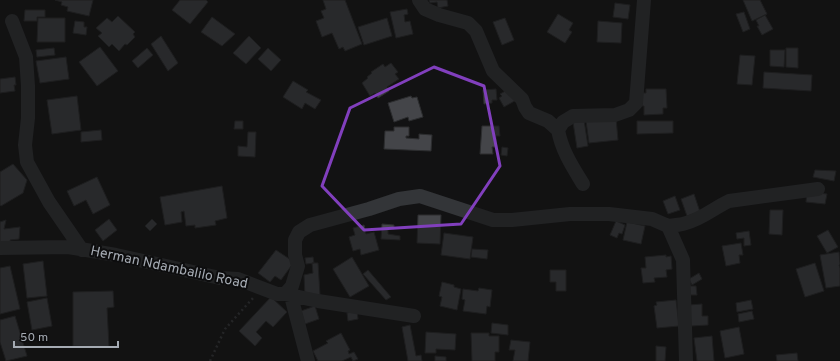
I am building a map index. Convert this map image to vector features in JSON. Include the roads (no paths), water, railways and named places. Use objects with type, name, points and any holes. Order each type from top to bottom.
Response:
[{"type":"street","points":[[419,0],[425,9],[439,15],[468,23],[476,31],[493,71],[522,99],[525,107],[530,113],[548,121],[558,130],[566,157],[583,184]]},
{"type":"street","points":[[558,130],[563,122],[573,116],[615,115],[629,110],[636,102],[644,0]]},
{"type":"street","points":[[12,21],[26,57],[28,118],[25,145],[27,162],[49,202],[82,250]]},
{"type":"street","points":[[308,361],[288,295],[298,266],[295,255],[295,240],[299,232],[310,225],[399,199],[420,196],[493,220],[512,220],[570,214],[609,214],[652,219],[668,226],[686,223],[701,217],[716,207],[729,202],[818,189]]},
{"type":"street","points":[[668,226],[683,260],[686,361]]},
{"type":"street","name":"Herman Ndambalilo Road","points":[[0,248],[68,248],[132,258],[220,278],[238,280],[277,294],[414,316]]}]
